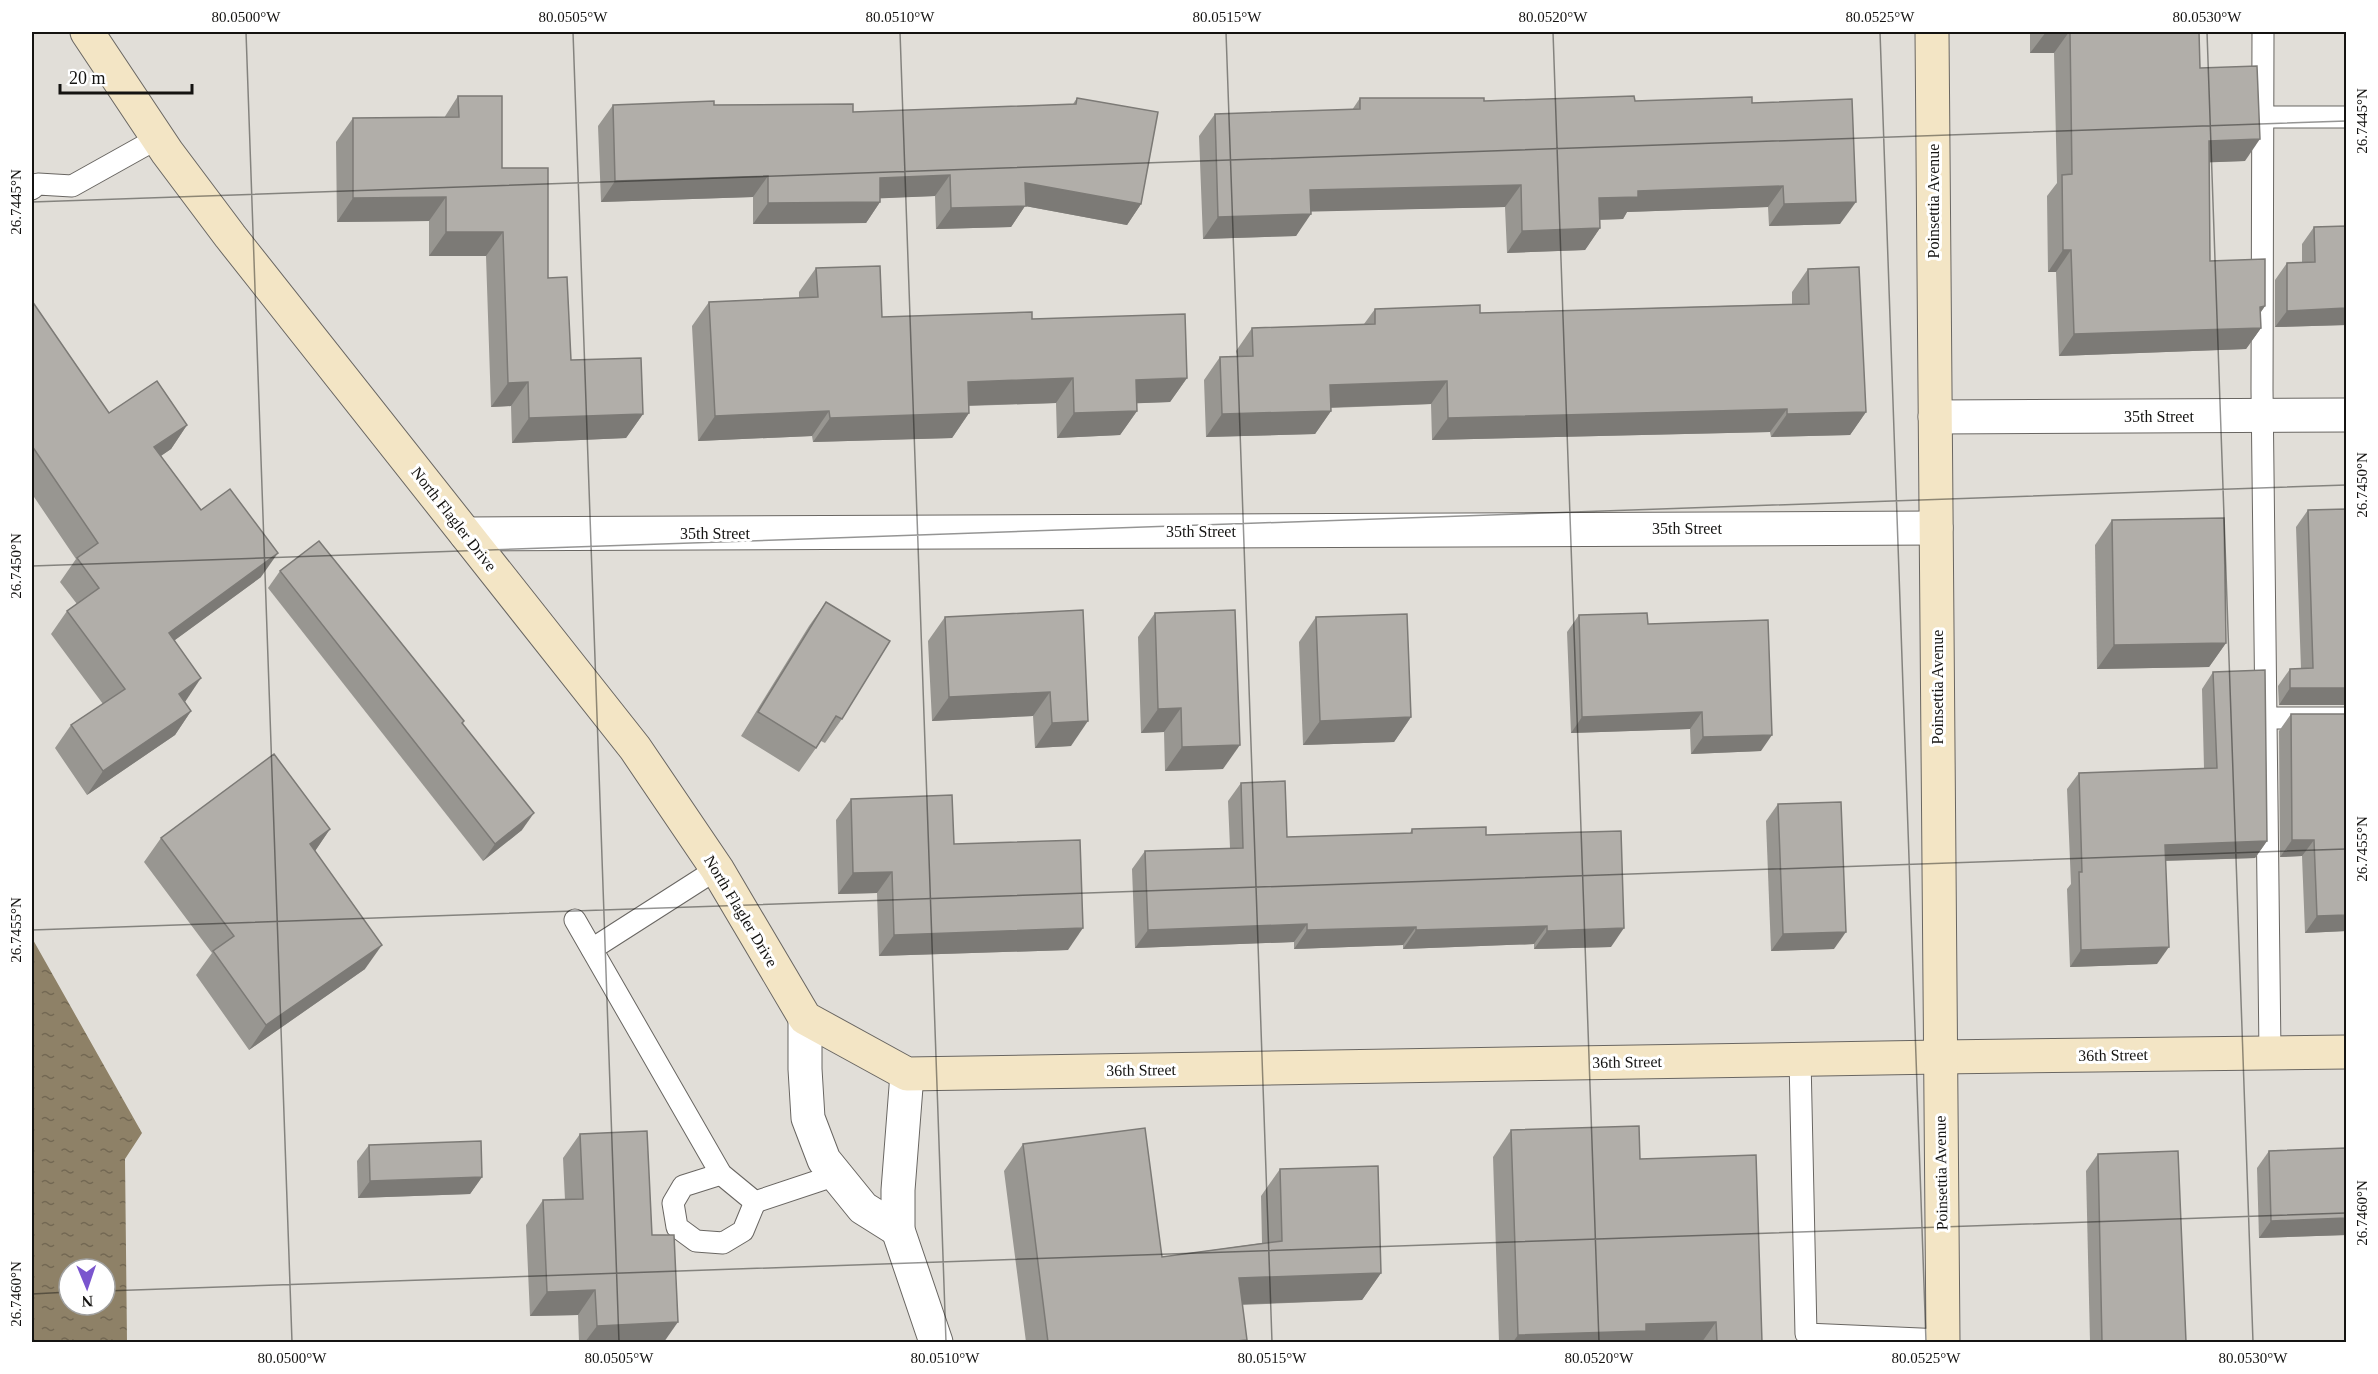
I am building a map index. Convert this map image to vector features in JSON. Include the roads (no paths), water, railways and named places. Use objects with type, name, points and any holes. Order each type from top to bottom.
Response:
[{"type":"street","name":"North Flagler Drive","points":[[87,32],[158,138],[231,236],[635,748],[717,869],[806,1018]]},
{"type":"street","name":"Poinsettia Avenue","points":[[1932,32],[1943,1342]]},
{"type":"street","name":"35th Street","points":[[1935,417],[2346,415]]},
{"type":"street","name":"35th Street","points":[[466,534],[1936,528]]},
{"type":"street","points":[[898,1230],[863,1208],[824,1160],[808,1118],[805,1069],[806,1018],[907,1074],[898,1190],[898,1230],[936,1342]]},
{"type":"street","name":"36th Street","points":[[907,1074],[2346,1052]]},
{"type":"lane","points":[[2263,32],[2262,415],[2270,1053]]},
{"type":"lane","points":[[2263,117],[2346,117]]},
{"type":"lane","points":[[34,182],[72,186],[158,138]]},
{"type":"lane","points":[[2266,718],[2346,718]]},
{"type":"lane","points":[[592,950],[717,869]]},
{"type":"lane","points":[[575,920],[721,1173],[755,1202]]},
{"type":"lane","points":[[1800,1059],[1806,1334],[1943,1342]]},
{"type":"lane","points":[[721,1173],[682,1186],[673,1203],[677,1227],[696,1241],[723,1243],[743,1231],[755,1202],[836,1175]]},
{"type":"water","points":[[32,938],[142,1133],[125,1159],[127,1342],[32,1342]]}]
